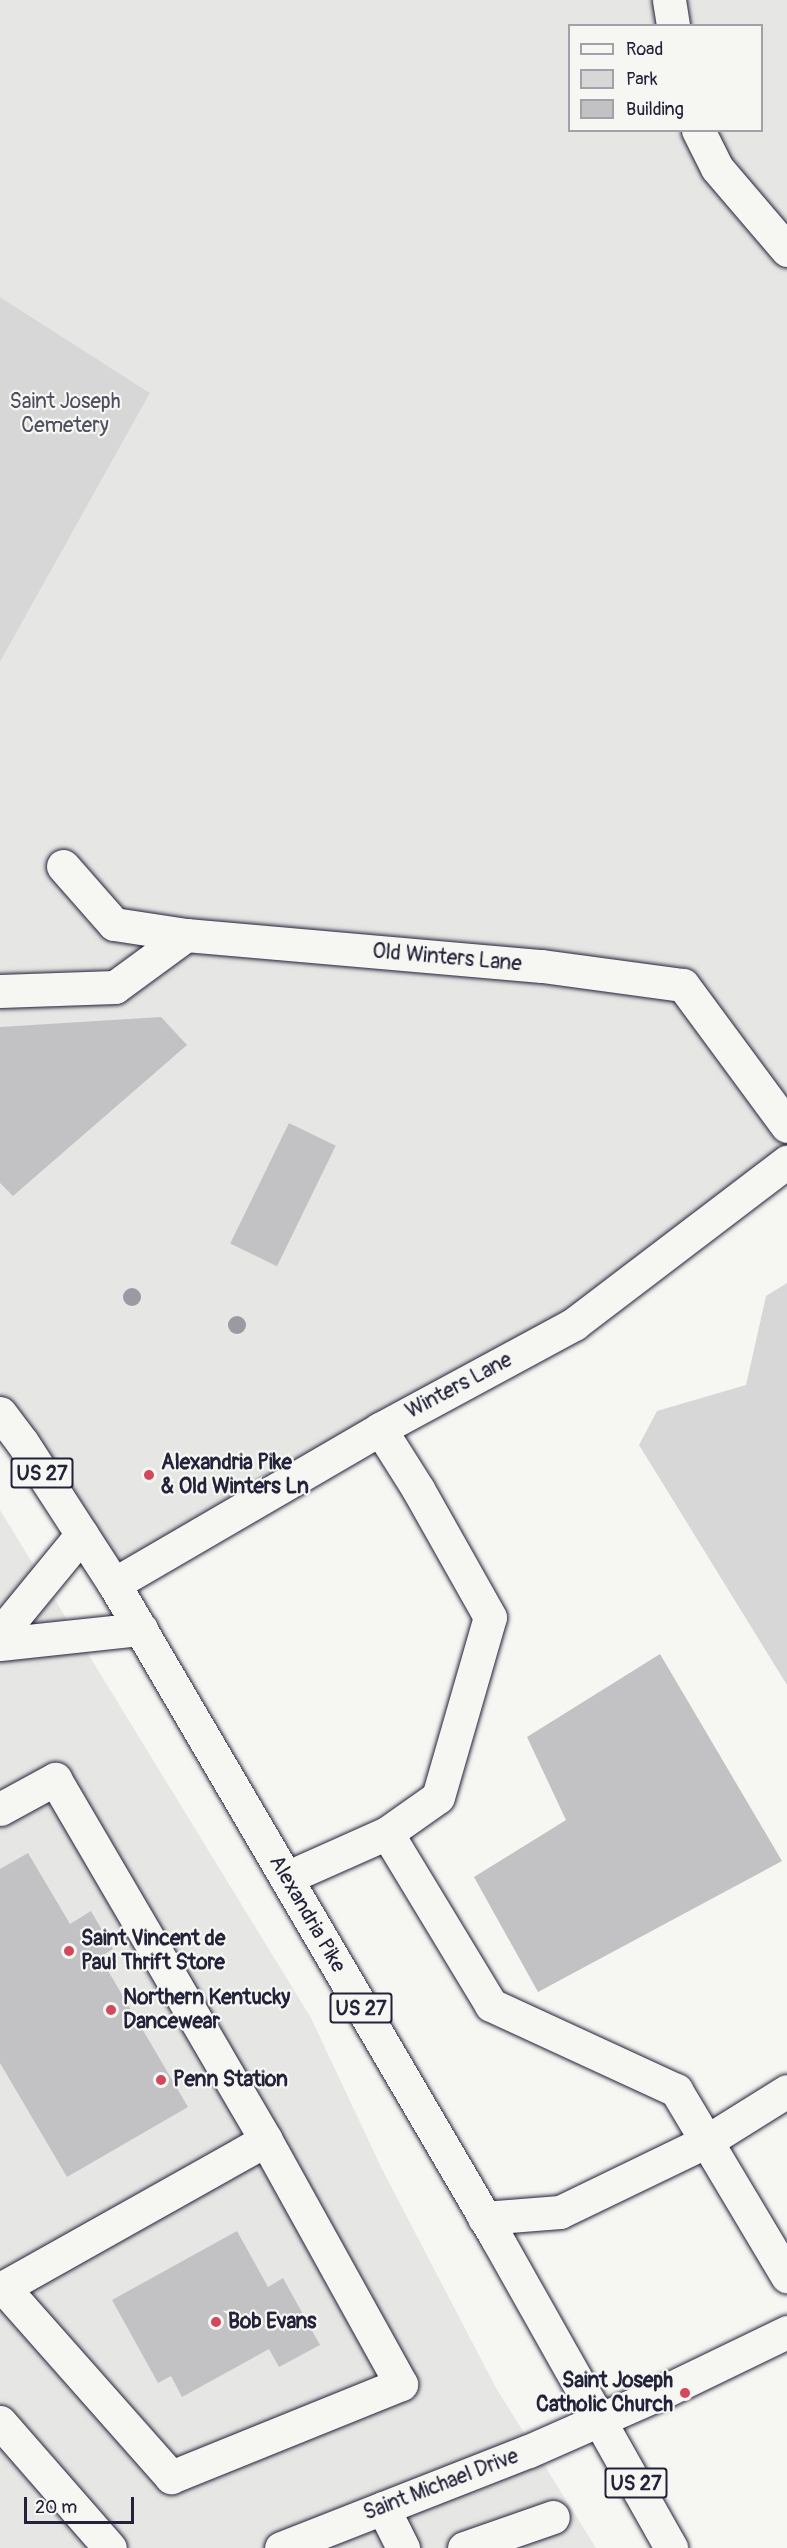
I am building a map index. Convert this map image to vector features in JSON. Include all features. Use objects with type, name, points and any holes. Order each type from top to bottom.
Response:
[{"type":"main road","points":[[669,0],[673,24]]},
{"type":"main road","points":[[699,132],[717,168],[787,250]]},
{"type":"main road","name":"Old Winters Lane","points":[[63,866],[114,924],[186,935],[542,966],[683,985],[787,1126]]},
{"type":"main road","points":[[0,991],[115,987],[186,935]]},
{"type":"main road","name":"Winters Lane","points":[[114,1584],[380,1429],[574,1324],[787,1162]]},
{"type":"main road","name":"Alexandria Pike","points":[[0,1413],[22,1442],[141,1629],[600,2418],[671,2548]]},
{"type":"main road","points":[[286,1878],[387,1833],[438,1797],[490,1617],[418,1489],[380,1429]]},
{"type":"main road","points":[[0,1634],[82,1534]]},
{"type":"main road","points":[[0,1644],[141,1629]]},
{"type":"main road","points":[[0,1809],[55,1779],[266,2140],[401,2384],[171,2477],[1,2288],[266,2140]]},
{"type":"main road","points":[[387,1833],[491,2006],[676,2090],[787,2276]]},
{"type":"main road","points":[[484,2218],[560,2212],[707,2141],[787,2091]]},
{"type":"main road","name":"Saint Michael Drive","points":[[281,2548],[529,2451],[663,2392],[787,2331]]},
{"type":"main road","points":[[0,2422],[108,2547]]},
{"type":"main road","points":[[384,2508],[404,2548]]},
{"type":"main road","points":[[464,2548],[553,2517]]},
{"type":"shaded area","points":[[0,0],[787,0],[787,1162],[574,1324],[114,1584],[0,1413],[0,662],[150,393],[0,297]]},
{"type":"shaded area","points":[[0,1510],[311,2018],[382,2169],[496,2388],[596,2548],[0,2548]]},
{"type":"green space","name":"Saint Joseph Cemetery","points":[[0,297],[150,393],[0,662]]},
{"type":"green space","points":[[787,1283],[787,1685],[639,1445],[657,1411],[746,1385],[766,1296]]},
{"type":"building","points":[[161,1017],[187,1045],[13,1196],[0,1183],[0,1027]]},
{"type":"building","points":[[289,1123],[336,1146],[277,1266],[230,1243]]},
{"type":"building","points":[[660,1654],[782,1861],[538,1992],[474,1877],[566,1820],[527,1737]]},
{"type":"building","points":[[28,1853],[70,1924],[91,1911],[113,1949],[100,1957],[188,2107],[67,2177],[0,2063],[0,1869]]},
{"type":"building","name":"Bob Evans","points":[[237,2231],[268,2287],[283,2278],[320,2345],[279,2367],[269,2349],[182,2397],[171,2376],[158,2383],[112,2300]]},
{"type":"place","name":"Alexandria Pike & Old Winters Ln","points":[[149,1475]]},
{"type":"place","name":"Saint Vincent de Paul Thrift Store","points":[[69,1951]]},
{"type":"place","name":"Northern Kentucky Dancewear","points":[[111,2010]]},
{"type":"place","name":"Penn Station","points":[[161,2080]]},
{"type":"place","name":"Bob Evans","points":[[216,2322]]},
{"type":"place","name":"Saint Joseph Catholic Church","points":[[685,2393]]}]
